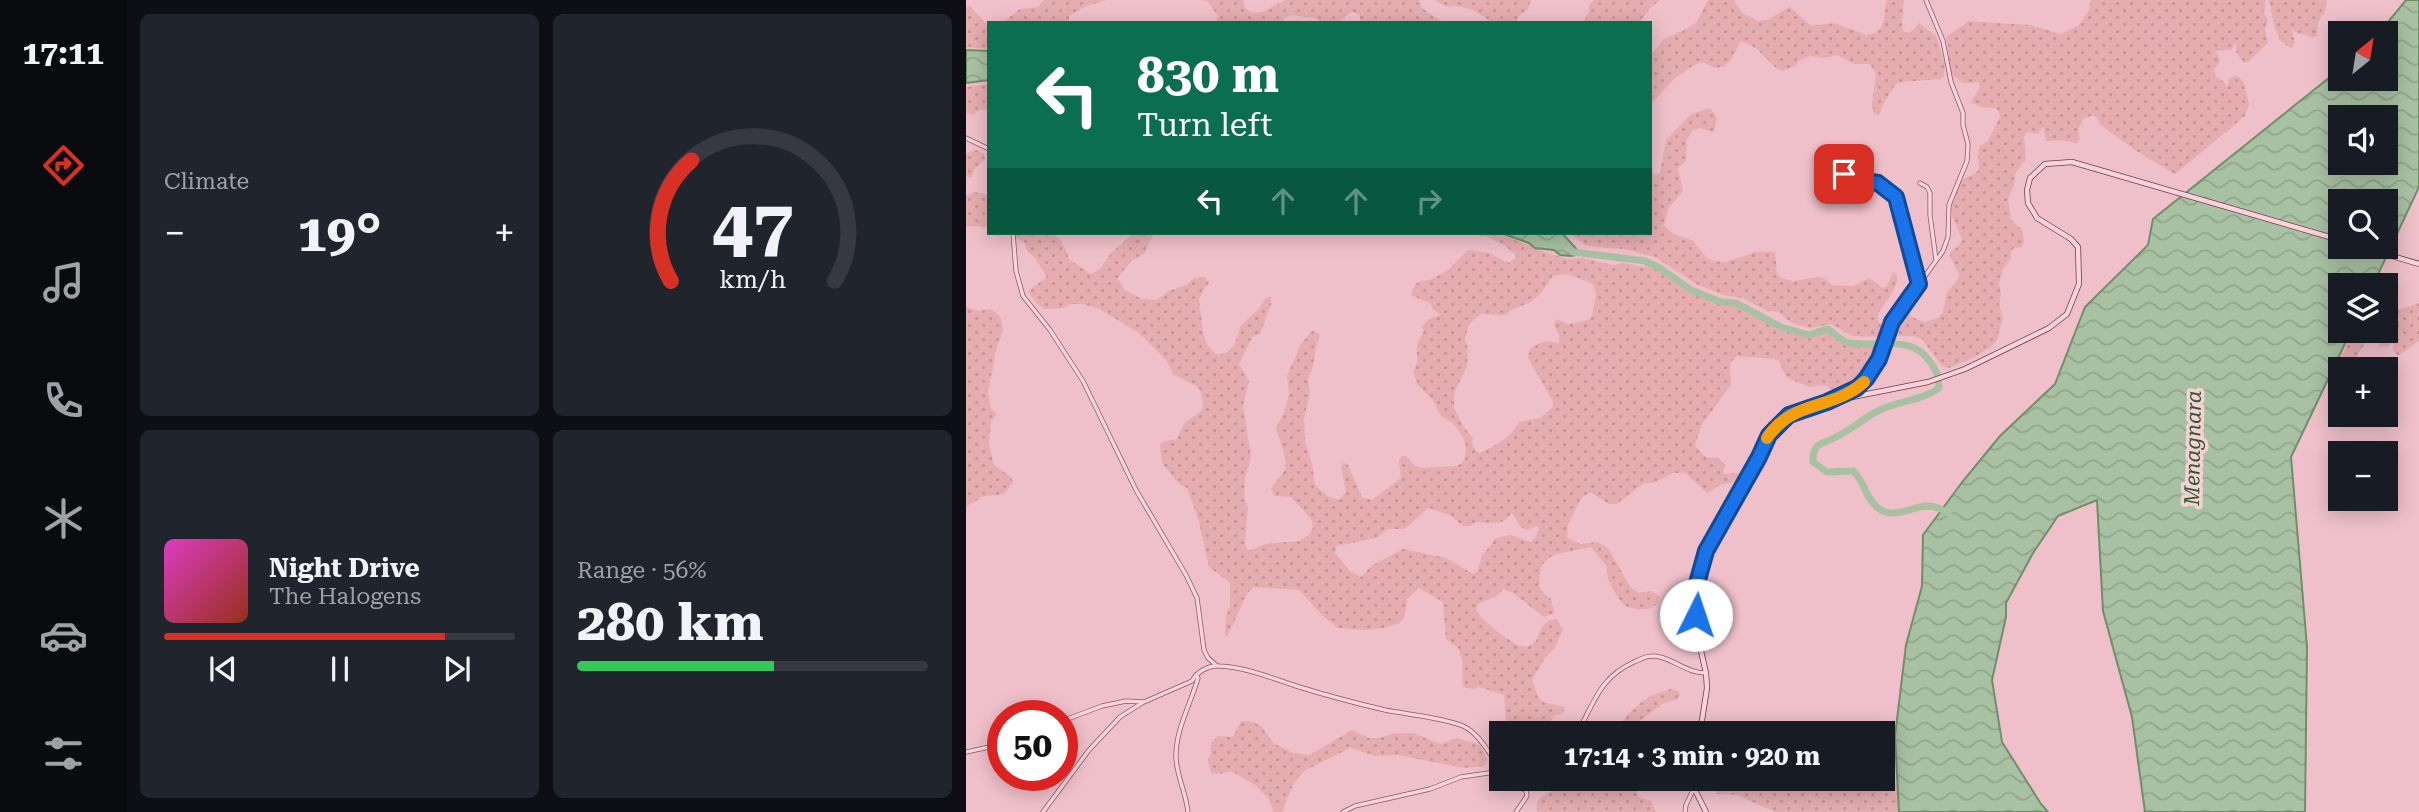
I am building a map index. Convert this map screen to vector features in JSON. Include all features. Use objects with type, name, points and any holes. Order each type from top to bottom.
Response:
[{"type":"main road","points":[[1702,721],[1706,702],[1706,673],[1696,629],[1696,587],[1706,551],[1769,435],[1789,415],[1827,402],[1928,382],[1965,369],[2049,328],[2067,314],[2080,284],[2078,247],[2071,239],[2037,218],[2028,202],[2026,190],[2030,178],[2045,164],[2072,162],[2328,236]]},
{"type":"main road","points":[[2398,258],[2419,264]]},
{"type":"main road","points":[[1696,791],[1706,812]]},
{"type":"street","points":[[1827,402],[1857,388],[1866,379],[1879,359],[1892,322],[1943,251],[1948,237],[1949,205],[1967,161],[1968,144],[1963,113],[1951,82],[1943,41],[1926,0]]},
{"type":"street","points":[[966,138],[987,148]]},
{"type":"street","points":[[1844,174],[1858,180],[1878,183],[1896,197],[1919,284]]},
{"type":"street","points":[[1920,183],[1927,187],[1930,193],[1936,260]]},
{"type":"street","points":[[1013,235],[1016,271],[1023,296],[1083,381],[1136,490],[1186,575],[1197,598],[1205,650],[1208,658],[1216,665]]},
{"type":"street","points":[[1584,721],[1604,684],[1616,671],[1650,655],[1662,657],[1697,673],[1706,673]]},
{"type":"street","points":[[1043,812],[1069,775],[1120,717],[1144,702],[1192,681],[1196,675],[1216,665],[1245,669],[1298,687],[1384,710],[1464,726],[1481,740],[1489,754]]},
{"type":"street","points":[[1188,812],[1176,757],[1180,734],[1198,678],[1196,675]]},
{"type":"street","points":[[1078,715],[1126,701],[1144,702]]},
{"type":"street","points":[[966,752],[987,747]]},
{"type":"street","points":[[1343,812],[1355,806],[1430,789],[1461,777],[1489,773]]},
{"type":"street","points":[[1516,812],[1527,796],[1525,791]]},
{"type":"street","points":[[1685,812],[1693,791]]},
{"type":"shaded area","points":[[1044,0],[1107,0],[1086,6],[1069,16],[1069,21],[1005,21],[1020,9],[1038,7]]},
{"type":"shaded area","points":[[1201,0],[1243,0],[1245,8],[1252,13],[1262,12],[1286,0],[1419,0],[1422,8],[1441,21],[1361,21],[1359,14],[1351,12],[1340,21],[1320,21],[1292,15],[1284,18],[1283,21],[1216,21],[1218,16],[1208,2]]},
{"type":"shaded area","points":[[1434,0],[1531,0],[1528,9],[1517,21],[1490,21],[1473,10],[1458,6],[1448,7]]},
{"type":"shaded area","points":[[1594,0],[1660,0],[1640,21],[1584,21],[1589,5]]},
{"type":"shaded area","points":[[1708,0],[1734,0],[1742,13],[1758,21],[1767,20],[1790,7],[1811,26],[1835,23],[1866,35],[1880,29],[1886,0],[1904,0],[1904,32],[1909,33],[1919,23],[1936,36],[1945,65],[1944,76],[1941,79],[1896,84],[1879,115],[1874,114],[1872,105],[1876,74],[1870,64],[1855,64],[1837,55],[1824,58],[1810,56],[1798,61],[1796,66],[1782,71],[1757,49],[1742,41],[1725,66],[1715,68],[1702,62],[1691,67],[1674,79],[1652,103],[1652,54],[1664,39],[1696,23]]},
{"type":"shaded area","points":[[2091,0],[2266,0],[2264,13],[2268,20],[2265,29],[2268,43],[2244,63],[2236,52],[2236,44],[2232,50],[2216,51],[2220,61],[2214,70],[2215,76],[2224,82],[2227,88],[2229,78],[2237,76],[2243,81],[2249,104],[2245,116],[2175,174],[2099,124],[2099,120],[2093,115],[2083,119],[2078,130],[2080,139],[2077,143],[2046,141],[2043,127],[2038,134],[2027,132],[2024,137],[2026,159],[2015,174],[2014,185],[2008,198],[2011,220],[2022,230],[2024,241],[2022,247],[2011,251],[2011,258],[2003,269],[1999,284],[1999,305],[2003,316],[1997,340],[1973,358],[1949,368],[1942,366],[1922,339],[1913,336],[1890,336],[1891,328],[1909,313],[1924,322],[1938,318],[1943,312],[1947,292],[1959,274],[1950,253],[1962,239],[1952,216],[1952,203],[1961,180],[1979,169],[1980,146],[1988,141],[2000,117],[1995,108],[1981,107],[1971,102],[1980,87],[1979,82],[1963,83],[1951,74],[1946,37],[1969,21],[2029,25],[2061,34],[2079,25],[2089,10]]},
{"type":"shaded area","points":[[2269,0],[2327,0],[2325,12],[2318,22],[2317,35],[2313,38],[2295,32],[2291,26],[2295,43],[2292,48],[2287,46],[2280,40],[2275,29]]},
{"type":"shaded area","points":[[970,6],[987,25],[987,49],[966,47],[966,8]]},
{"type":"shaded area","points":[[987,84],[987,110],[980,110],[973,115],[966,113],[966,87]]},
{"type":"shaded area","points":[[1710,108],[1717,118],[1714,132],[1699,128],[1693,130],[1687,139],[1686,161],[1678,168],[1683,191],[1668,209],[1664,226],[1675,235],[1692,240],[1706,257],[1713,261],[1727,262],[1755,252],[1775,252],[1777,274],[1793,281],[1818,277],[1824,278],[1832,285],[1853,286],[1869,278],[1883,288],[1887,286],[1893,272],[1897,274],[1897,282],[1891,295],[1878,313],[1878,322],[1883,326],[1878,337],[1852,336],[1831,324],[1811,328],[1798,325],[1779,312],[1768,311],[1742,298],[1723,295],[1698,285],[1655,257],[1624,249],[1587,246],[1573,236],[1652,235],[1652,169],[1656,175],[1660,173],[1666,140],[1691,114]]},
{"type":"shaded area","points":[[976,150],[984,154],[985,159],[974,170],[971,178],[966,176],[966,153]]},
{"type":"shaded area","points":[[974,192],[987,195],[987,227],[966,226],[966,196]]},
{"type":"shaded area","points":[[1014,235],[1055,235],[1061,240],[1070,260],[1091,274],[1100,269],[1111,253],[1132,235],[1153,235],[1144,254],[1131,261],[1118,278],[1121,284],[1125,290],[1142,299],[1156,300],[1169,291],[1188,284],[1194,278],[1205,277],[1209,283],[1199,300],[1203,331],[1212,351],[1219,355],[1234,346],[1241,325],[1271,296],[1271,305],[1260,334],[1253,336],[1239,364],[1249,381],[1243,405],[1251,457],[1245,478],[1244,498],[1248,507],[1245,543],[1248,551],[1265,544],[1300,541],[1309,535],[1313,528],[1312,520],[1291,497],[1275,496],[1271,489],[1285,470],[1286,460],[1276,428],[1284,413],[1289,394],[1287,376],[1301,344],[1313,330],[1320,335],[1308,379],[1310,394],[1304,418],[1305,442],[1315,485],[1327,496],[1339,500],[1346,492],[1341,467],[1343,462],[1348,465],[1362,497],[1372,500],[1401,478],[1399,459],[1402,456],[1422,468],[1457,466],[1462,463],[1466,446],[1463,437],[1453,423],[1441,416],[1433,400],[1418,385],[1413,372],[1417,363],[1417,345],[1424,330],[1421,327],[1429,319],[1440,315],[1431,304],[1411,295],[1415,284],[1430,280],[1448,270],[1468,250],[1489,253],[1509,263],[1515,258],[1516,255],[1504,245],[1478,235],[1503,235],[1568,259],[1583,258],[1613,265],[1625,263],[1651,266],[1689,291],[1714,301],[1740,306],[1778,330],[1812,335],[1830,330],[1849,347],[1872,345],[1878,348],[1857,382],[1840,393],[1824,385],[1809,387],[1786,377],[1779,361],[1775,359],[1737,356],[1730,363],[1731,385],[1702,424],[1695,445],[1703,455],[1708,458],[1716,457],[1725,464],[1723,474],[1738,473],[1740,475],[1737,481],[1720,485],[1707,493],[1685,473],[1673,473],[1653,483],[1644,483],[1617,504],[1609,504],[1590,492],[1581,498],[1568,525],[1567,538],[1580,544],[1598,542],[1608,548],[1631,588],[1639,593],[1651,591],[1660,596],[1658,603],[1652,608],[1639,610],[1625,606],[1608,580],[1607,567],[1591,547],[1556,554],[1541,566],[1539,586],[1551,599],[1554,613],[1544,617],[1513,593],[1503,589],[1497,596],[1478,604],[1476,610],[1482,618],[1517,645],[1528,647],[1536,641],[1548,621],[1556,619],[1563,629],[1554,649],[1545,658],[1532,680],[1538,697],[1543,702],[1565,707],[1563,713],[1554,716],[1551,721],[1506,721],[1504,695],[1479,687],[1463,687],[1459,649],[1446,639],[1443,602],[1419,588],[1407,599],[1405,616],[1400,623],[1364,630],[1338,628],[1299,590],[1253,587],[1228,635],[1225,636],[1226,616],[1230,606],[1230,583],[1209,567],[1199,521],[1187,488],[1179,484],[1162,463],[1160,445],[1162,442],[1177,439],[1184,423],[1200,412],[1203,406],[1201,392],[1196,386],[1173,374],[1167,361],[1139,333],[1098,308],[1071,304],[1063,308],[1045,309],[1037,304],[1028,291],[1047,277],[1027,251],[1025,243]],"holes":[[[1568,274],[1593,284],[1596,293],[1592,317],[1568,324],[1556,319],[1554,325],[1559,335],[1559,343],[1545,341],[1530,349],[1528,358],[1553,402],[1553,407],[1540,418],[1519,422],[1511,434],[1499,443],[1480,453],[1476,451],[1472,437],[1454,408],[1454,394],[1467,366],[1468,349],[1465,338],[1469,325],[1480,314],[1505,315],[1531,302],[1553,276]],[[1428,508],[1450,515],[1463,526],[1476,522],[1498,523],[1512,513],[1521,527],[1527,530],[1537,526],[1539,529],[1531,542],[1510,535],[1496,538],[1482,556],[1477,572],[1473,574],[1446,558],[1403,549],[1371,566],[1361,577],[1350,571],[1335,553],[1337,546],[1376,538],[1388,529],[1405,529]]]},
{"type":"shaded area","points":[[2419,303],[2419,341],[2398,356],[2392,349],[2392,343],[2398,343],[2398,310]]},
{"type":"shaded area","points":[[966,307],[979,311],[990,309],[999,315],[1002,322],[1003,330],[996,350],[988,392],[990,407],[997,414],[991,422],[989,444],[994,465],[1011,477],[1013,482],[1006,492],[984,496],[966,507]]},
{"type":"shaded area","points":[[2348,343],[2365,343],[2357,357],[2342,357]]},
{"type":"shaded area","points":[[2378,343],[2392,343],[2387,347],[2379,346]]},
{"type":"shaded area","points":[[1671,689],[1678,691],[1680,695],[1678,699],[1664,703],[1639,721],[1622,721],[1643,701]]},
{"type":"shaded area","points":[[1241,721],[1251,721],[1261,726],[1273,743],[1293,753],[1310,755],[1352,730],[1369,738],[1380,738],[1394,733],[1413,733],[1440,744],[1457,738],[1480,745],[1487,759],[1484,766],[1464,768],[1398,755],[1376,756],[1350,748],[1304,771],[1293,785],[1282,812],[1274,812],[1268,798],[1255,785],[1231,771],[1211,773],[1208,760],[1211,743],[1218,736],[1233,737]]},
{"type":"shaded area","points":[[1895,784],[1898,784],[1899,812],[1775,812],[1737,795],[1717,794],[1715,791],[1895,791]]},
{"type":"shaded area","points":[[1551,791],[1637,791],[1639,797],[1651,801],[1656,812],[1537,812],[1537,801]]},
{"type":"water","name":"Menagnara","points":[[2406,0],[2419,0],[2419,187],[2398,232],[2398,189],[2328,189],[2328,259],[2385,259],[2379,273],[2328,273],[2328,343],[2345,343],[2339,357],[2328,357],[2328,379],[2291,457],[2307,647],[2305,812],[2145,812],[2132,717],[2103,611],[2097,500],[2058,516],[2033,553],[2006,603],[2006,617],[1992,680],[2002,742],[2048,812],[1899,812],[1895,736],[1906,645],[1922,586],[1923,535],[2000,436],[2055,384],[2085,307],[2148,245],[2153,219],[2328,79],[2328,91],[2398,91],[2398,21],[2389,21]]},
{"type":"water","points":[[966,50],[987,51],[987,80],[966,83]]},
{"type":"water","points":[[1507,235],[1564,235],[1581,254],[1560,255],[1554,250],[1535,248]]},
{"type":"waterway","points":[[1573,252],[1645,261],[1691,290],[1721,302],[1736,303],[1781,327],[1809,335],[1827,329],[1847,342],[1904,345],[1923,354],[1936,372],[1939,388],[1925,396],[1878,411],[1819,445],[1813,455],[1813,462],[1827,472],[1853,471],[1870,499],[1884,511],[1896,513],[1927,506],[1949,513]]},
{"type":"slow traffic","points":[[1767,438],[1779,422],[1789,415],[1819,406],[1864,382]]},
{"type":"route","points":[[1696,615],[1696,587],[1706,551],[1769,435],[1779,422],[1789,415],[1819,406],[1857,388],[1866,379],[1879,359],[1892,322],[1919,284],[1896,197],[1878,183],[1858,180],[1844,174]]}]
